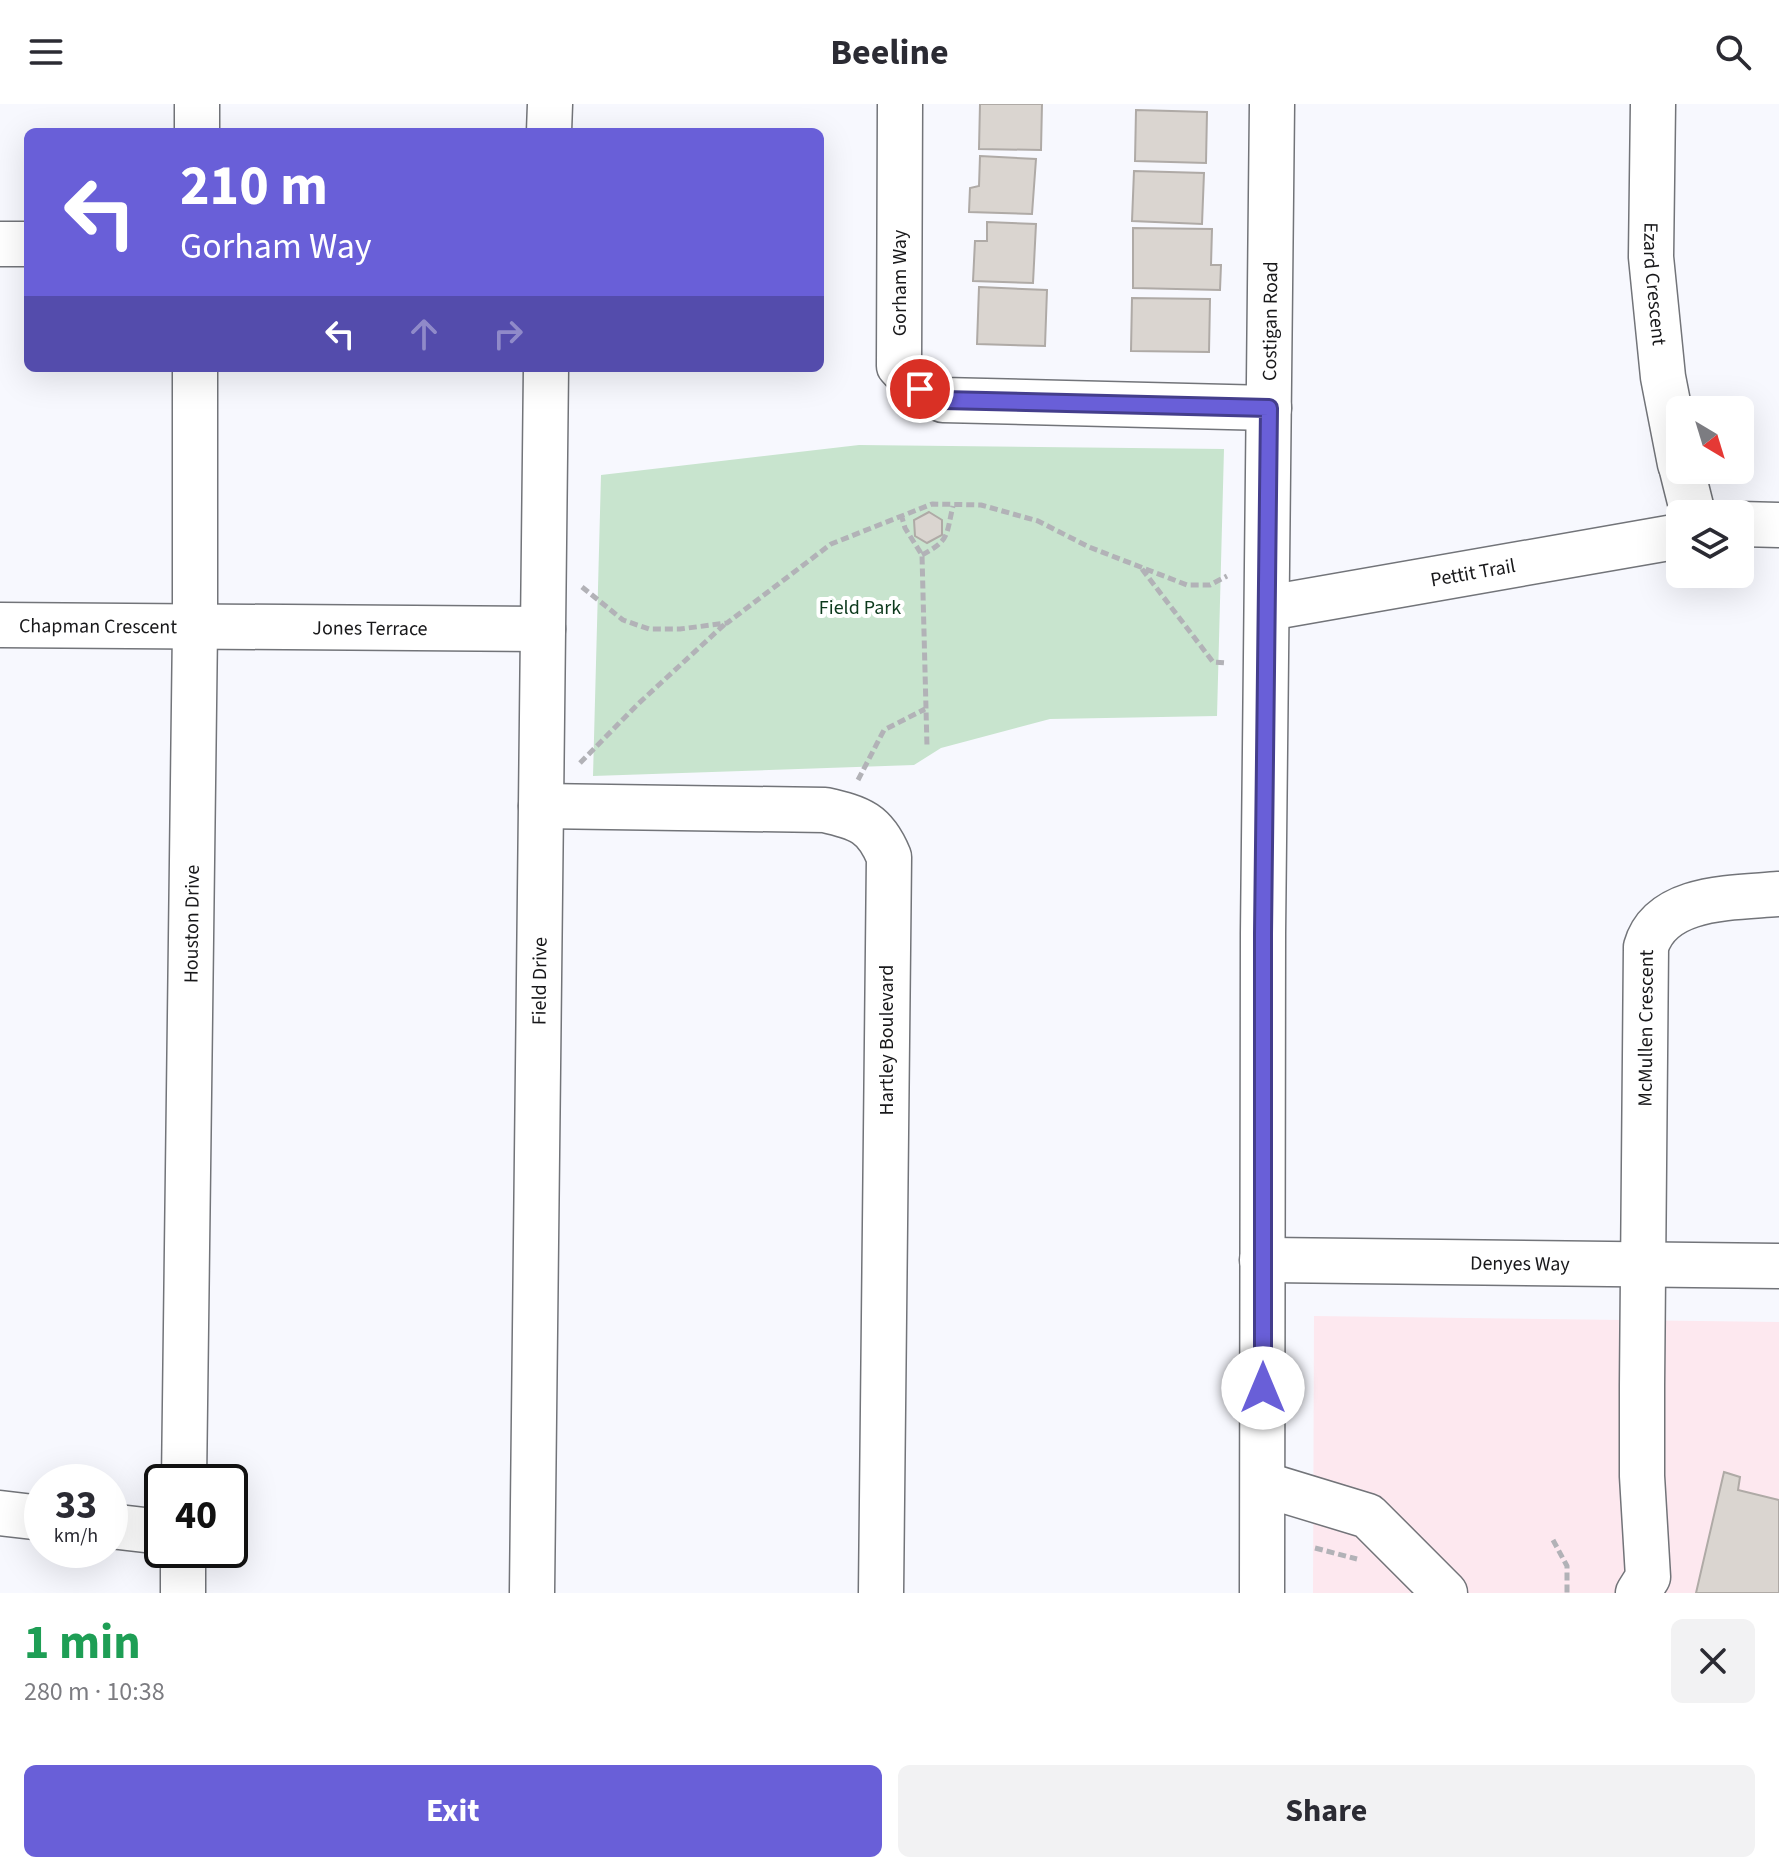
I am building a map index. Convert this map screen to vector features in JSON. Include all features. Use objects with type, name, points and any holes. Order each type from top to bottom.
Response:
[{"type":"street","points":[[197,104],[197,128]]},
{"type":"street","points":[[549,128],[550,104]]},
{"type":"street","name":"Gorham Way","points":[[900,104],[899,366],[920,389],[943,400],[1269,408]]},
{"type":"street","name":"Costigan Road","points":[[1262,1593],[1263,934],[1272,104]]},
{"type":"street","name":"Ezard Crescent","points":[[1653,104],[1651,257],[1667,396]]},
{"type":"street","points":[[0,244],[24,244]]},
{"type":"street","name":"Houston Drive","points":[[184,1464],[195,628],[195,372]]},
{"type":"street","name":"Field Drive","points":[[532,1593],[546,372]]},
{"type":"street","points":[[1754,524],[1779,525]]},
{"type":"street","name":"Pettit Trail","points":[[1268,608],[1666,538]]},
{"type":"street","name":"Chapman Crescent","points":[[0,625],[195,628]]},
{"type":"street","name":"Jones Terrace","points":[[195,628],[543,629]]},
{"type":"street","name":"Hartley Boulevard","points":[[541,806],[825,810],[864,822],[880,835],[889,857],[881,1593]]},
{"type":"street","name":"McMullen Crescent","points":[[1638,1593],[1648,1577],[1642,1476],[1646,962],[1650,935],[1663,919],[1677,911],[1733,898],[1779,894]]},
{"type":"street","name":"Denyes Way","points":[[1262,1260],[1779,1266]]},
{"type":"street","points":[[1263,1484],[1368,1516],[1445,1593]]},
{"type":"street","points":[[0,1513],[24,1516]]},
{"type":"street","points":[[183,1568],[183,1593]]},
{"type":"path","points":[[578,764],[727,623],[831,544],[932,504],[981,505],[1038,521],[1089,547],[1187,585],[1210,585],[1227,576]]},
{"type":"path","points":[[922,555],[940,546],[945,539],[953,506]]},
{"type":"path","points":[[901,514],[905,528],[922,555],[927,747]]},
{"type":"path","points":[[1141,568],[1213,662],[1226,663]]},
{"type":"path","points":[[578,584],[623,620],[649,629],[727,623]]},
{"type":"path","points":[[853,791],[884,730],[925,709]]},
{"type":"path","points":[[1553,1540],[1567,1566],[1567,1593]]},
{"type":"shaded area","points":[[1314,1316],[1779,1322],[1779,1593],[1313,1593]]},
{"type":"green space","name":"Field Park","points":[[859,445],[1224,449],[1217,716],[1050,719],[941,748],[914,765],[593,776],[601,475]]},
{"type":"building","points":[[980,104],[1042,104],[1041,150],[979,149]]},
{"type":"building","points":[[1136,110],[1207,112],[1206,163],[1135,161]]},
{"type":"building","points":[[980,156],[1036,159],[1032,214],[969,212],[970,188],[979,186]]},
{"type":"building","points":[[1134,171],[1204,173],[1202,224],[1132,221]]},
{"type":"building","points":[[987,222],[1036,224],[1033,283],[973,281],[975,241],[987,241]]},
{"type":"building","points":[[1133,228],[1212,229],[1211,265],[1221,265],[1220,290],[1133,288]]},
{"type":"building","points":[[979,287],[1047,290],[1045,346],[977,344]]},
{"type":"building","points":[[1132,298],[1210,299],[1209,352],[1131,351]]},
{"type":"building","points":[[929,512],[942,520],[942,535],[927,543],[915,536],[914,520]]},
{"type":"building","points":[[1724,1472],[1740,1477],[1738,1490],[1779,1500],[1779,1593],[1696,1593]]},
{"type":"route","points":[[920,389],[943,400],[1269,408],[1263,934],[1263,1388]]}]
